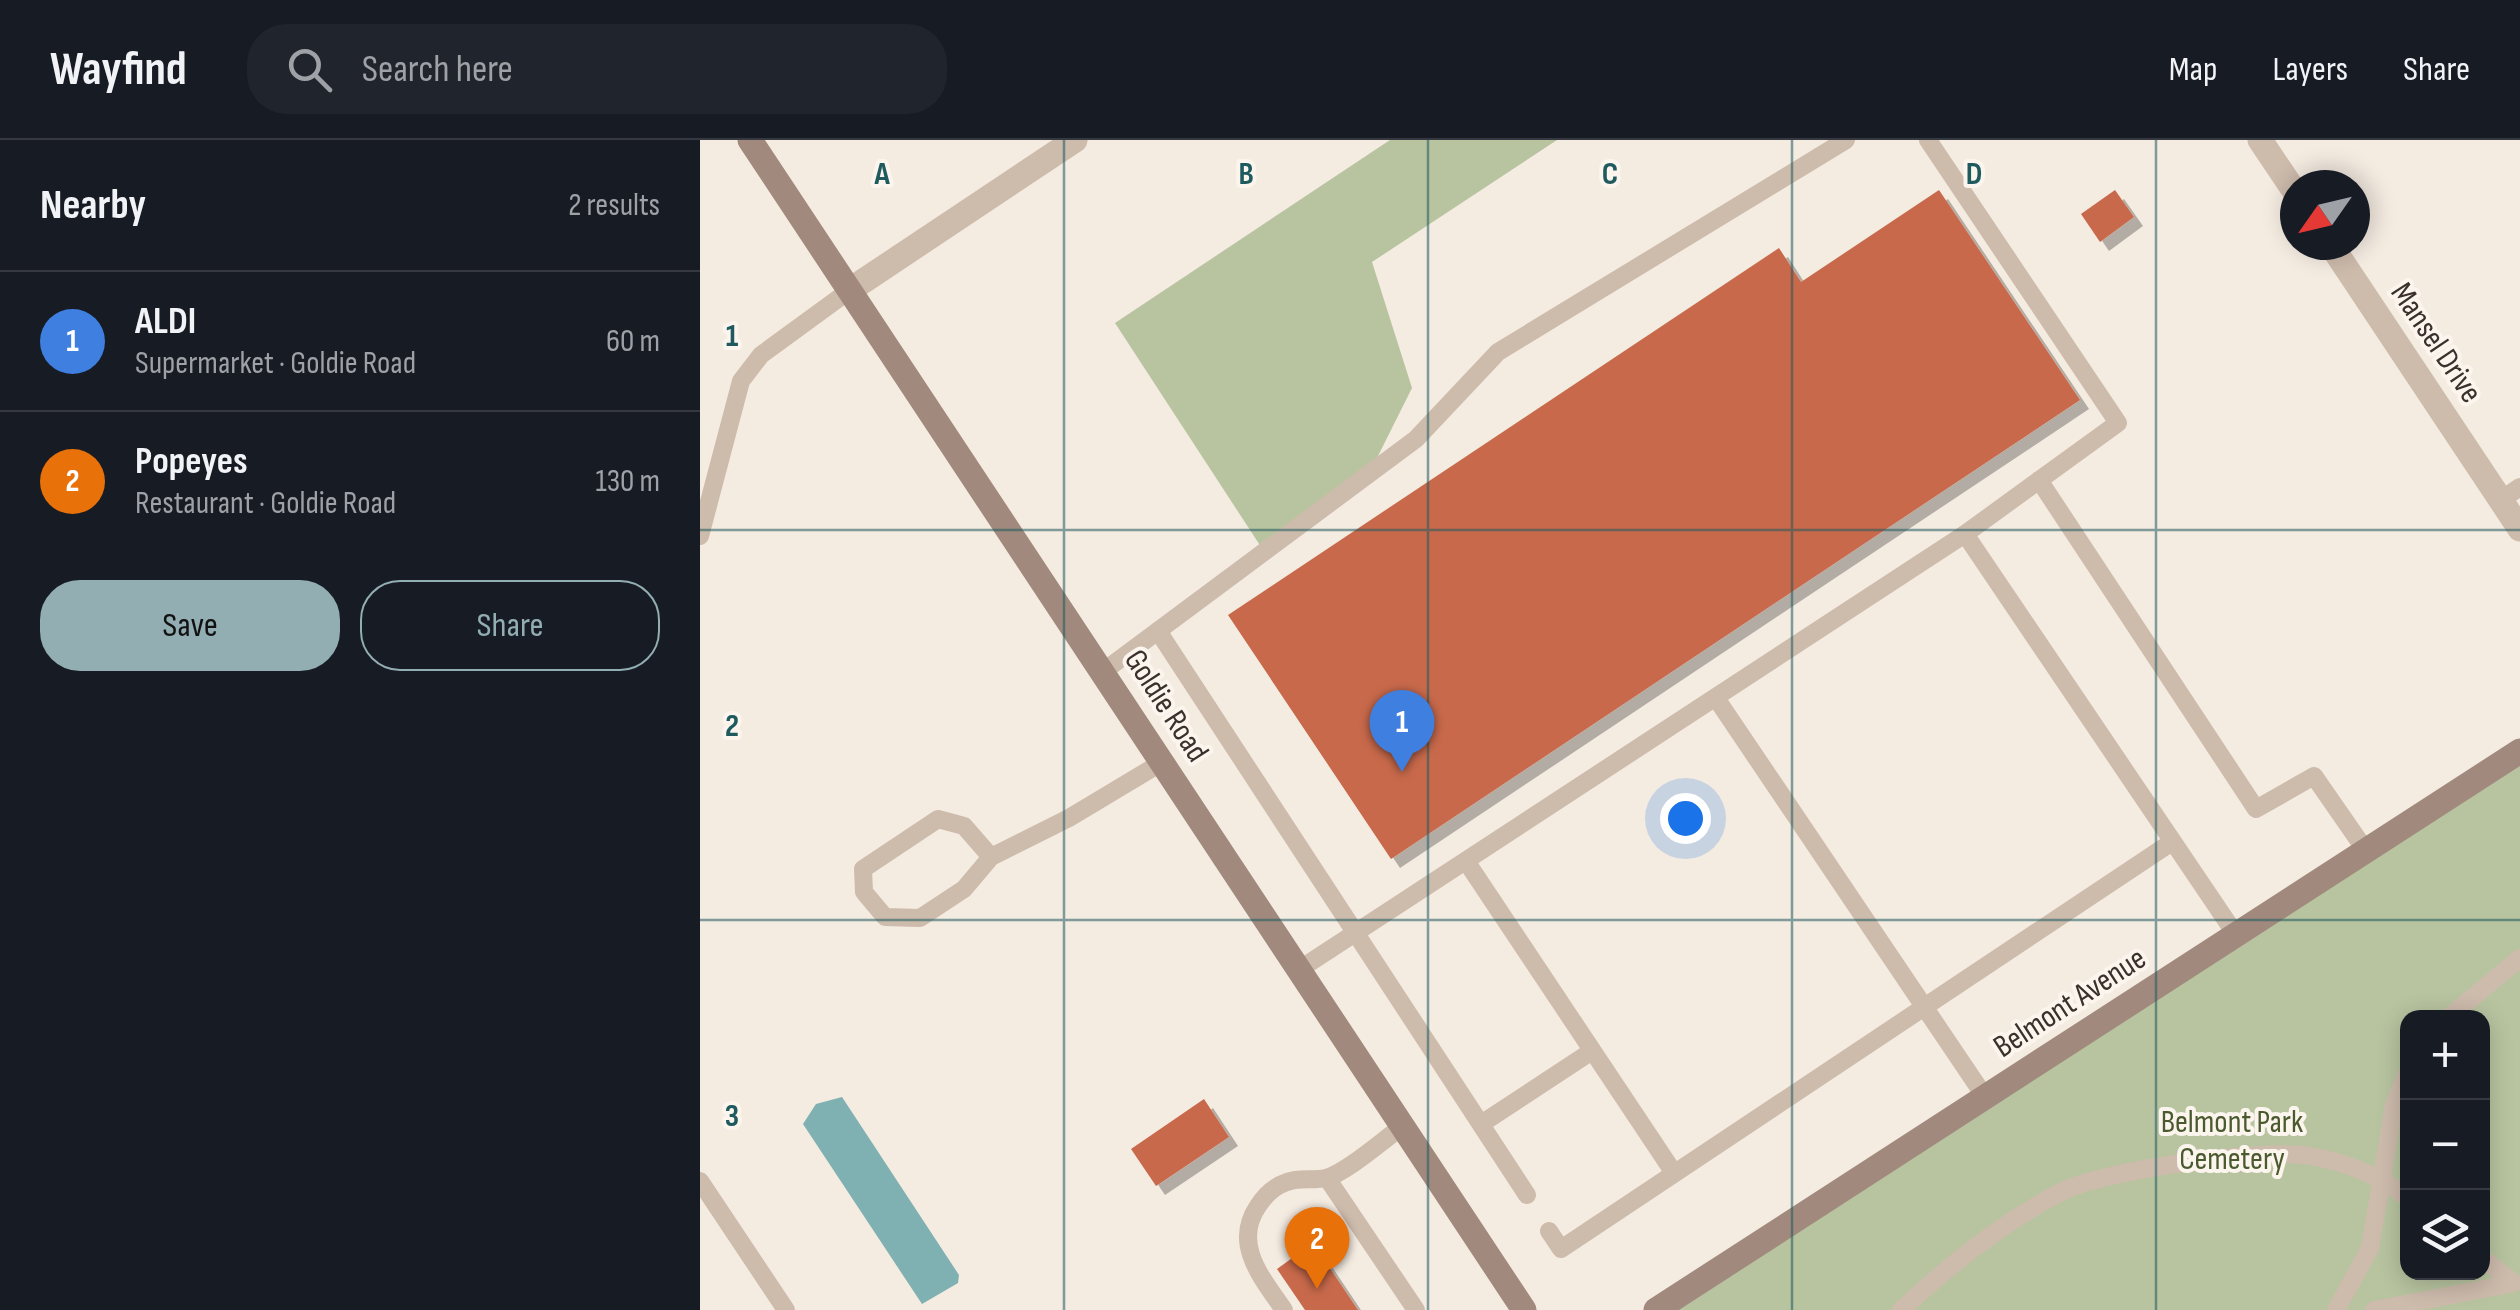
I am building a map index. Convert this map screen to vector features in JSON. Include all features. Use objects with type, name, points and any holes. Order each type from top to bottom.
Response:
[{"type":"street","name":"Goldie Road","points":[[750,140],[1524,1310]]},
{"type":"street","points":[[850,290],[1076,140]]},
{"type":"street","points":[[2260,140],[2280,170]]},
{"type":"street","name":"Mansel Drive","points":[[2342,260],[2511,493],[2520,528]]},
{"type":"street","name":"Belmont Avenue","points":[[1656,1310],[2520,751]]},
{"type":"lane","points":[[1104,671],[1416,439],[1498,352],[1846,140]]},
{"type":"lane","points":[[1300,969],[1964,534],[2118,423],[1928,140]]},
{"type":"lane","points":[[700,536],[741,382],[761,355],[850,290]]},
{"type":"lane","points":[[2039,480],[2256,809],[2314,776],[2366,851]]},
{"type":"lane","points":[[1964,534],[2236,934]]},
{"type":"lane","points":[[1158,631],[1527,1195]]},
{"type":"lane","points":[[1716,698],[1985,1097]]},
{"type":"lane","points":[[992,857],[964,826],[938,819],[862,869],[864,892],[884,918],[920,918],[964,889],[992,857],[1069,818],[1164,761]]},
{"type":"lane","points":[[1550,1230],[1561,1249],[2172,842]]},
{"type":"lane","points":[[1466,861],[1674,1173]]},
{"type":"lane","points":[[2458,1010],[2517,965]]},
{"type":"lane","points":[[1481,1124],[1592,1051]]},
{"type":"lane","points":[[2336,1310],[2357,1279],[2370,1248],[2394,1105],[2400,1091]]},
{"type":"lane","points":[[1284,1310],[1252,1262],[1246,1233],[1249,1222],[1278,1186],[1303,1178],[1327,1178],[1403,1126]]},
{"type":"lane","points":[[1901,1310],[1973,1244],[2065,1190],[2183,1162],[2308,1156],[2383,1178],[2400,1192]]},
{"type":"lane","points":[[1327,1178],[1416,1310]]},
{"type":"lane","points":[[700,1181],[786,1310]]},
{"type":"lane","points":[[2490,1264],[2517,1284]]},
{"type":"lane","points":[[2374,1310],[2517,1284]]},
{"type":"green space","points":[[1390,140],[1557,140],[1372,262],[1412,388],[1369,474],[1265,553],[1115,323]]},
{"type":"green space","name":"Belmont Park Cemetery","points":[[2520,751],[2520,1310],[1656,1310]]},
{"type":"water","points":[[842,1097],[959,1275],[958,1283],[922,1304],[803,1124],[816,1104]]},
{"type":"building","points":[[1939,190],[2080,400],[1391,859],[1228,615],[1779,248],[1801,282]]},
{"type":"building","points":[[2115,190],[2134,217],[2100,242],[2081,214]]},
{"type":"building","points":[[1204,1099],[1229,1137],[1156,1186],[1131,1149]]},
{"type":"building","points":[[1313,1243],[1358,1310],[1305,1310],[1277,1269]]},
{"type":"place","name":"ALDI","points":[[1402,772]]},
{"type":"place","name":"Popeyes","points":[[1317,1289]]}]
